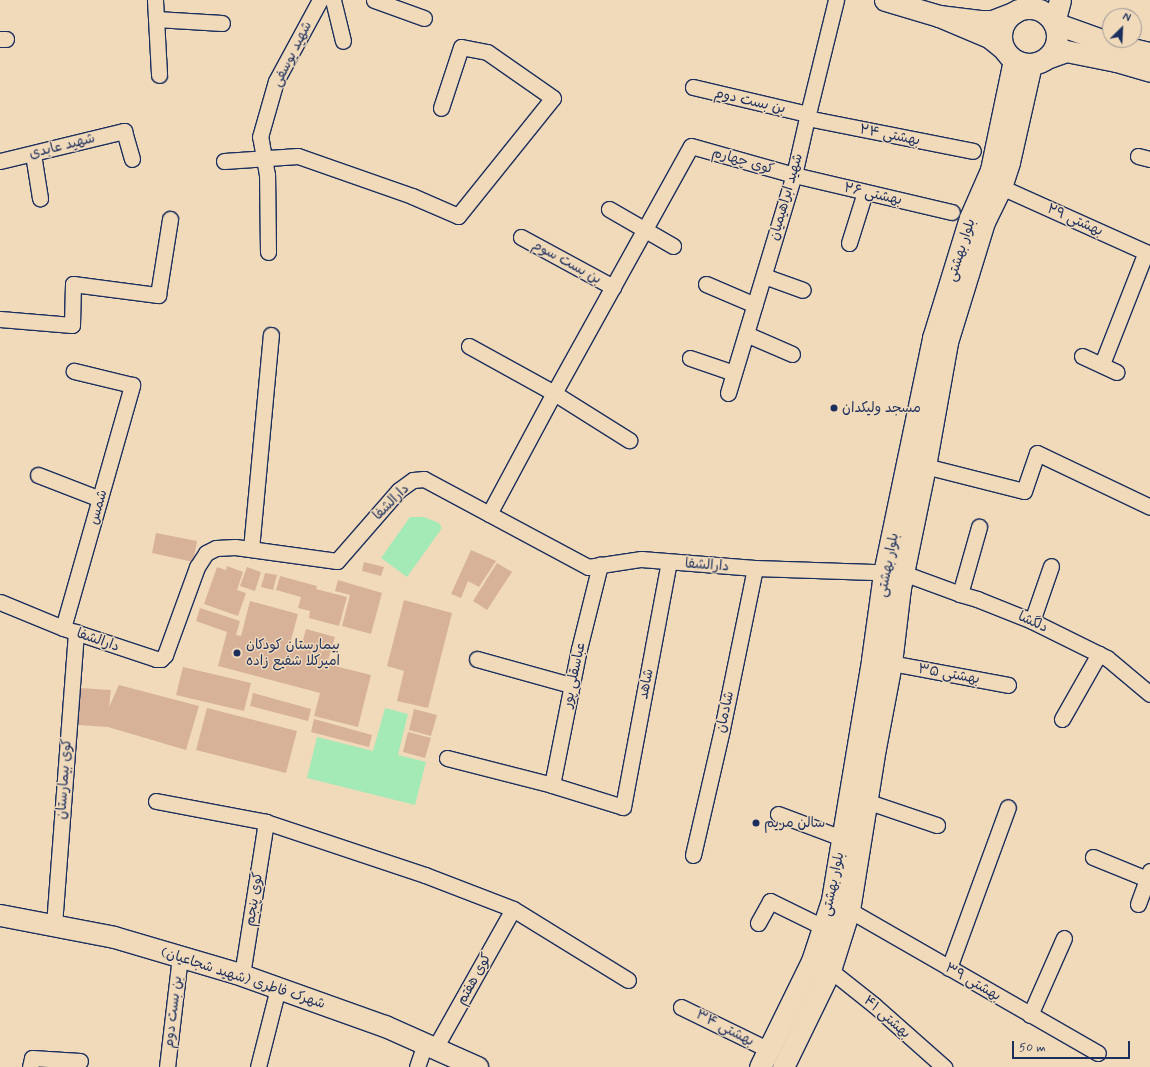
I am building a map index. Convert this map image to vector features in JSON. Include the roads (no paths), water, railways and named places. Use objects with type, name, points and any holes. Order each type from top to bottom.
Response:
[{"type":"main road","points":[[885,0],[939,16],[989,37],[1024,58],[1066,51],[1118,54],[1150,53]]},
{"type":"main road","points":[[1024,58],[1056,45],[1057,30],[1054,23],[1060,0]]},
{"type":"main road","points":[[939,16],[992,21],[1024,7],[1038,10],[1044,13],[1054,23],[1150,71]]},
{"type":"main road","points":[[1024,7],[1008,18],[1001,33],[1024,58]]},
{"type":"main road","name":"بلوار بهشتی","points":[[764,1059],[812,961],[837,878],[842,838],[872,660],[894,573],[925,466],[938,351],[984,222],[1001,187],[1009,162],[1024,58]]},
{"type":"main road","name":"بلوار بهشتی","points":[[783,1067],[830,970],[849,910],[866,801],[891,663],[894,573],[938,351],[970,218],[991,170],[1024,58]]},
{"type":"main road","name":"شهرک فاطری (شهید شجاعیان)","points":[[0,915],[114,937],[242,975],[385,1026],[477,1067]]},
{"type":"street","points":[[155,0],[159,75]]},
{"type":"street","name":"شهید یوسفی","points":[[268,252],[267,175],[260,137],[276,81],[320,0]]},
{"type":"street","points":[[333,0],[342,41]]},
{"type":"street","points":[[374,0],[424,18]]},
{"type":"street","name":"شهید ابراهیمیان","points":[[728,393],[794,175],[836,0]]},
{"type":"street","points":[[156,19],[222,23]]},
{"type":"street","points":[[224,161],[298,156],[412,196],[458,216],[553,98],[487,52],[461,47],[441,108]]},
{"type":"street","name":"بن بست دوم","points":[[693,87],[807,116]]},
{"type":"street","name":"بهشتی ۲۴","points":[[807,116],[973,151]]},
{"type":"street","name":"شهید عابدی","points":[[0,161],[124,130],[132,159]]},
{"type":"street","name":"کوی چهارم","points":[[645,230],[691,146],[794,175]]},
{"type":"street","points":[[32,154],[40,198]]},
{"type":"street","name":"بهشتی ۲۶","points":[[794,175],[952,212]]},
{"type":"street","name":"بهشتی ۲۹","points":[[1001,187],[1148,253]]},
{"type":"street","points":[[849,243],[865,192]]},
{"type":"street","points":[[609,210],[673,246]]},
{"type":"street","points":[[0,319],[72,325],[73,284],[158,295],[170,219]]},
{"type":"street","points":[[489,514],[554,393],[645,230]]},
{"type":"street","name":"بن بست سوم","points":[[521,237],[613,287]]},
{"type":"street","points":[[1102,364],[1148,253]]},
{"type":"street","points":[[764,276],[803,290]]},
{"type":"street","points":[[706,284],[755,305]]},
{"type":"street","points":[[746,334],[792,354]]},
{"type":"street","points":[[251,549],[271,336]]},
{"type":"street","points":[[469,346],[554,393],[630,440]]},
{"type":"street","points":[[1082,356],[1117,372]]},
{"type":"street","points":[[690,358],[734,374]]},
{"type":"street","name":"شمس","points":[[69,630],[100,499],[132,385],[74,372]]},
{"type":"street","points":[[925,466],[1024,491],[1037,453],[1150,507]]},
{"type":"street","points":[[38,475],[100,499]]},
{"type":"street","name":"دارالشفا","points":[[0,602],[69,630],[156,660],[161,659],[164,655],[197,567],[206,553],[216,548],[235,547],[337,561],[399,490],[413,480],[424,479],[588,567],[641,559],[755,568],[894,573]]},
{"type":"street","points":[[960,594],[980,527]]},
{"type":"street","name":"شاهد","points":[[552,785],[623,807],[669,562]]},
{"type":"street","name":"عباسقلی پور","points":[[552,785],[572,685],[600,565]]},
{"type":"street","points":[[1032,621],[1051,566]]},
{"type":"street","name":"شادمان","points":[[693,855],[722,729],[755,568]]},
{"type":"street","name":"دلگشا","points":[[894,573],[977,599],[1032,621],[1107,658],[1150,694]]},
{"type":"street","name":"کوی بیمارستان","points":[[54,925],[69,630]]},
{"type":"street","points":[[1062,719],[1099,654]]},
{"type":"street","points":[[477,659],[572,685]]},
{"type":"street","name":"بهشتی ۳۵","points":[[891,663],[1008,684]]},
{"type":"street","points":[[447,758],[552,785]]},
{"type":"street","points":[[866,801],[937,826]]},
{"type":"street","points":[[156,802],[266,822],[425,875],[513,909],[628,980]]},
{"type":"street","points":[[949,968],[1008,807]]},
{"type":"street","points":[[778,814],[842,838]]},
{"type":"street","name":"کوی پنجم","points":[[242,975],[266,822]]},
{"type":"street","points":[[1093,857],[1149,875],[1138,904]]},
{"type":"street","points":[[758,923],[770,902],[823,927]]},
{"type":"street","name":"کوی هفتم","points":[[417,1067],[513,909]]},
{"type":"street","name":"بهشتی ۳۹","points":[[849,910],[1098,1053]]},
{"type":"street","points":[[1030,1015],[1064,938]]},
{"type":"street","name":"بن بست دوم","points":[[167,1067],[180,957]]},
{"type":"street","name":"بهشتی ۴۱","points":[[830,970],[874,1005],[944,1067]]},
{"type":"street","points":[[258,1067],[278,988]]},
{"type":"street","name":"بهشتی ۳۴","points":[[682,1007],[764,1059]]},
{"type":"street","points":[[30,1067],[32,1058],[80,1061]]},
{"type":"place","name":"مسجد ولیکدان","points":[[834,408]]},
{"type":"place","name":"بیمارستان کودکان امیرکلا شفیع زاده","points":[[237,653]]},
{"type":"place","name":"سالن مریم","points":[[756,823]]}]
